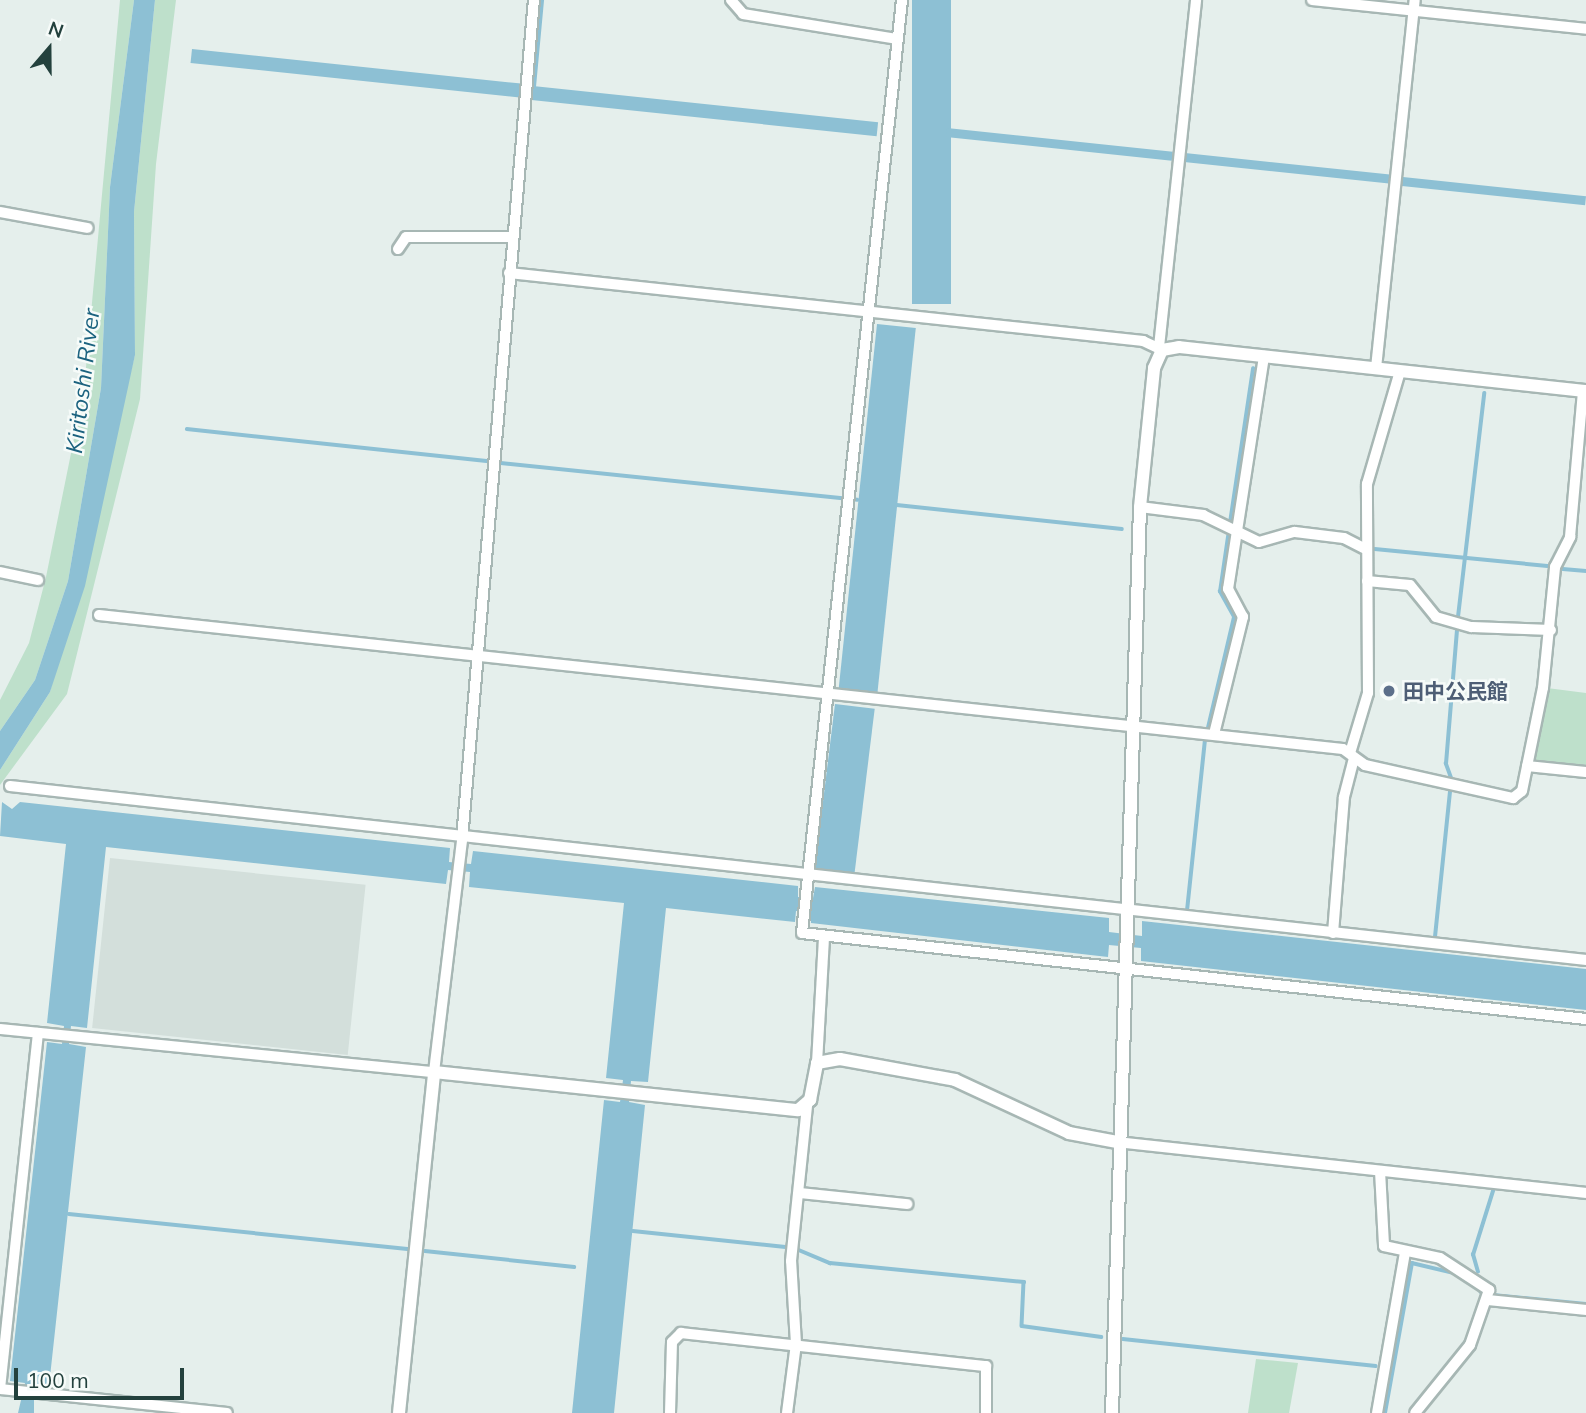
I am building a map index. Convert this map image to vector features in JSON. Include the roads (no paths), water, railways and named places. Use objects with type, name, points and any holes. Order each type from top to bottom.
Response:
[{"type":"street","points":[[399,1413],[434,1072],[462,839],[534,0]]},
{"type":"street","points":[[731,0],[743,14],[898,39]]},
{"type":"street","points":[[902,0],[802,933],[1586,1019]]},
{"type":"street","points":[[1112,1413],[1117,1142],[1140,507],[1154,368],[1160,349],[1196,0]]},
{"type":"street","points":[[1312,0],[1414,5],[1586,29]]},
{"type":"street","points":[[1376,368],[1414,5]]},
{"type":"street","points":[[0,212],[88,228]]},
{"type":"street","points":[[398,249],[406,237],[513,237]]},
{"type":"street","points":[[99,615],[1214,734],[1352,755],[1513,798],[1522,790],[1551,630],[1555,567],[1570,537],[1585,391],[1264,356],[1160,349],[868,312],[509,273]]},
{"type":"street","points":[[1214,734],[1243,617],[1228,589],[1264,356]]},
{"type":"street","points":[[1333,933],[1344,797],[1368,693],[1364,548],[1367,484],[1400,371]]},
{"type":"street","points":[[1140,507],[1203,515],[1236,534],[1259,541],[1295,532],[1344,538],[1364,548]]},
{"type":"street","points":[[0,572],[38,580]]},
{"type":"street","points":[[1367,581],[1410,585],[1436,617],[1460,624],[1551,630]]},
{"type":"street","points":[[1527,766],[1586,772]]},
{"type":"street","points":[[10,786],[462,839],[1586,961]]},
{"type":"street","points":[[787,1413],[796,1344],[791,1261],[807,1106],[817,1063],[824,937]]},
{"type":"street","points":[[0,1029],[626,1093],[807,1106]]},
{"type":"street","points":[[38,1033],[0,1389],[227,1413]]},
{"type":"street","points":[[817,1063],[840,1059],[954,1080],[1069,1133],[1117,1142],[1586,1193]]},
{"type":"street","points":[[1380,1171],[1379,1235],[1384,1246],[1468,1271],[1484,1281],[1488,1300],[1470,1345],[1415,1413]]},
{"type":"street","points":[[800,1193],[907,1204]]},
{"type":"street","points":[[1377,1413],[1405,1253]]},
{"type":"street","points":[[1488,1300],[1586,1310]]},
{"type":"street","points":[[670,1413],[675,1336],[796,1344],[986,1366],[986,1413]]},
{"type":"water","points":[[134,0],[155,0],[134,212],[135,355],[85,586],[50,692],[0,770],[0,731],[35,680],[68,581],[101,388],[110,187]]},
{"type":"water","points":[[912,0],[951,0],[951,304],[912,304]]},
{"type":"water","points":[[192,49],[521,84],[520,98],[191,63]]},
{"type":"water","points":[[533,86],[878,122],[877,136],[532,100]]},
{"type":"water","points":[[947,128],[1173,152],[1172,161],[946,137]]},
{"type":"water","points":[[1185,153],[1390,175],[1389,183],[1184,162]]},
{"type":"water","points":[[1403,177],[1586,196],[1585,205],[1402,186]]},
{"type":"water","points":[[877,324],[916,328],[878,692],[839,688]]},
{"type":"water","points":[[835,704],[875,709],[854,875],[815,870]]},
{"type":"water","points":[[2,802],[12,809],[20,802],[450,848],[449,862],[471,864],[473,851],[798,886],[798,897],[813,898],[815,887],[1109,918],[1109,932],[1142,936],[1142,921],[1586,969],[1586,1010],[1141,961],[1141,948],[1109,945],[1108,957],[811,923],[811,912],[796,911],[795,922],[666,908],[648,1082],[631,1081],[629,1102],[645,1105],[614,1413],[572,1413],[604,1100],[620,1102],[623,1080],[606,1078],[624,903],[469,887],[470,872],[448,870],[446,884],[106,847],[87,1028],[71,1026],[69,1044],[86,1047],[49,1386],[34,1384],[34,1413],[18,1413],[25,1383],[10,1381],[47,1042],[62,1044],[64,1026],[47,1023],[66,844],[0,836]]},
{"type":"waterway","points":[[534,87],[542,0]]},
{"type":"waterway","points":[[1230,523],[1253,369]]},
{"type":"waterway","points":[[1458,617],[1484,394]]},
{"type":"waterway","points":[[187,429],[486,461]]},
{"type":"waterway","points":[[501,463],[857,500]]},
{"type":"waterway","points":[[897,505],[1122,529]]},
{"type":"waterway","points":[[1208,728],[1234,617],[1220,592],[1228,537]]},
{"type":"waterway","points":[[1375,549],[1547,566]]},
{"type":"waterway","points":[[1563,569],[1586,571]]},
{"type":"waterway","points":[[1451,778],[1446,764],[1457,630]]},
{"type":"waterway","points":[[1187,911],[1205,741]]},
{"type":"waterway","points":[[1435,937],[1450,791]]},
{"type":"waterway","points":[[1478,1272],[1473,1255],[1493,1191]]},
{"type":"waterway","points":[[69,1214],[407,1249]]},
{"type":"waterway","points":[[633,1231],[785,1247]]},
{"type":"waterway","points":[[799,1250],[830,1263],[1024,1282],[1022,1326],[1101,1337]]},
{"type":"waterway","points":[[425,1251],[574,1267]]},
{"type":"waterway","points":[[1385,1413],[1412,1263],[1454,1273]]},
{"type":"waterway","points":[[1475,1284],[1482,1293]]},
{"type":"waterway","points":[[1493,1295],[1586,1304]]},
{"type":"waterway","points":[[1123,1339],[1376,1366]]},
{"type":"place","name":"田中公民館","points":[[1389,691]]},
{"type":"water label","name":"Kiritoshi River","points":[[83,381]]}]
